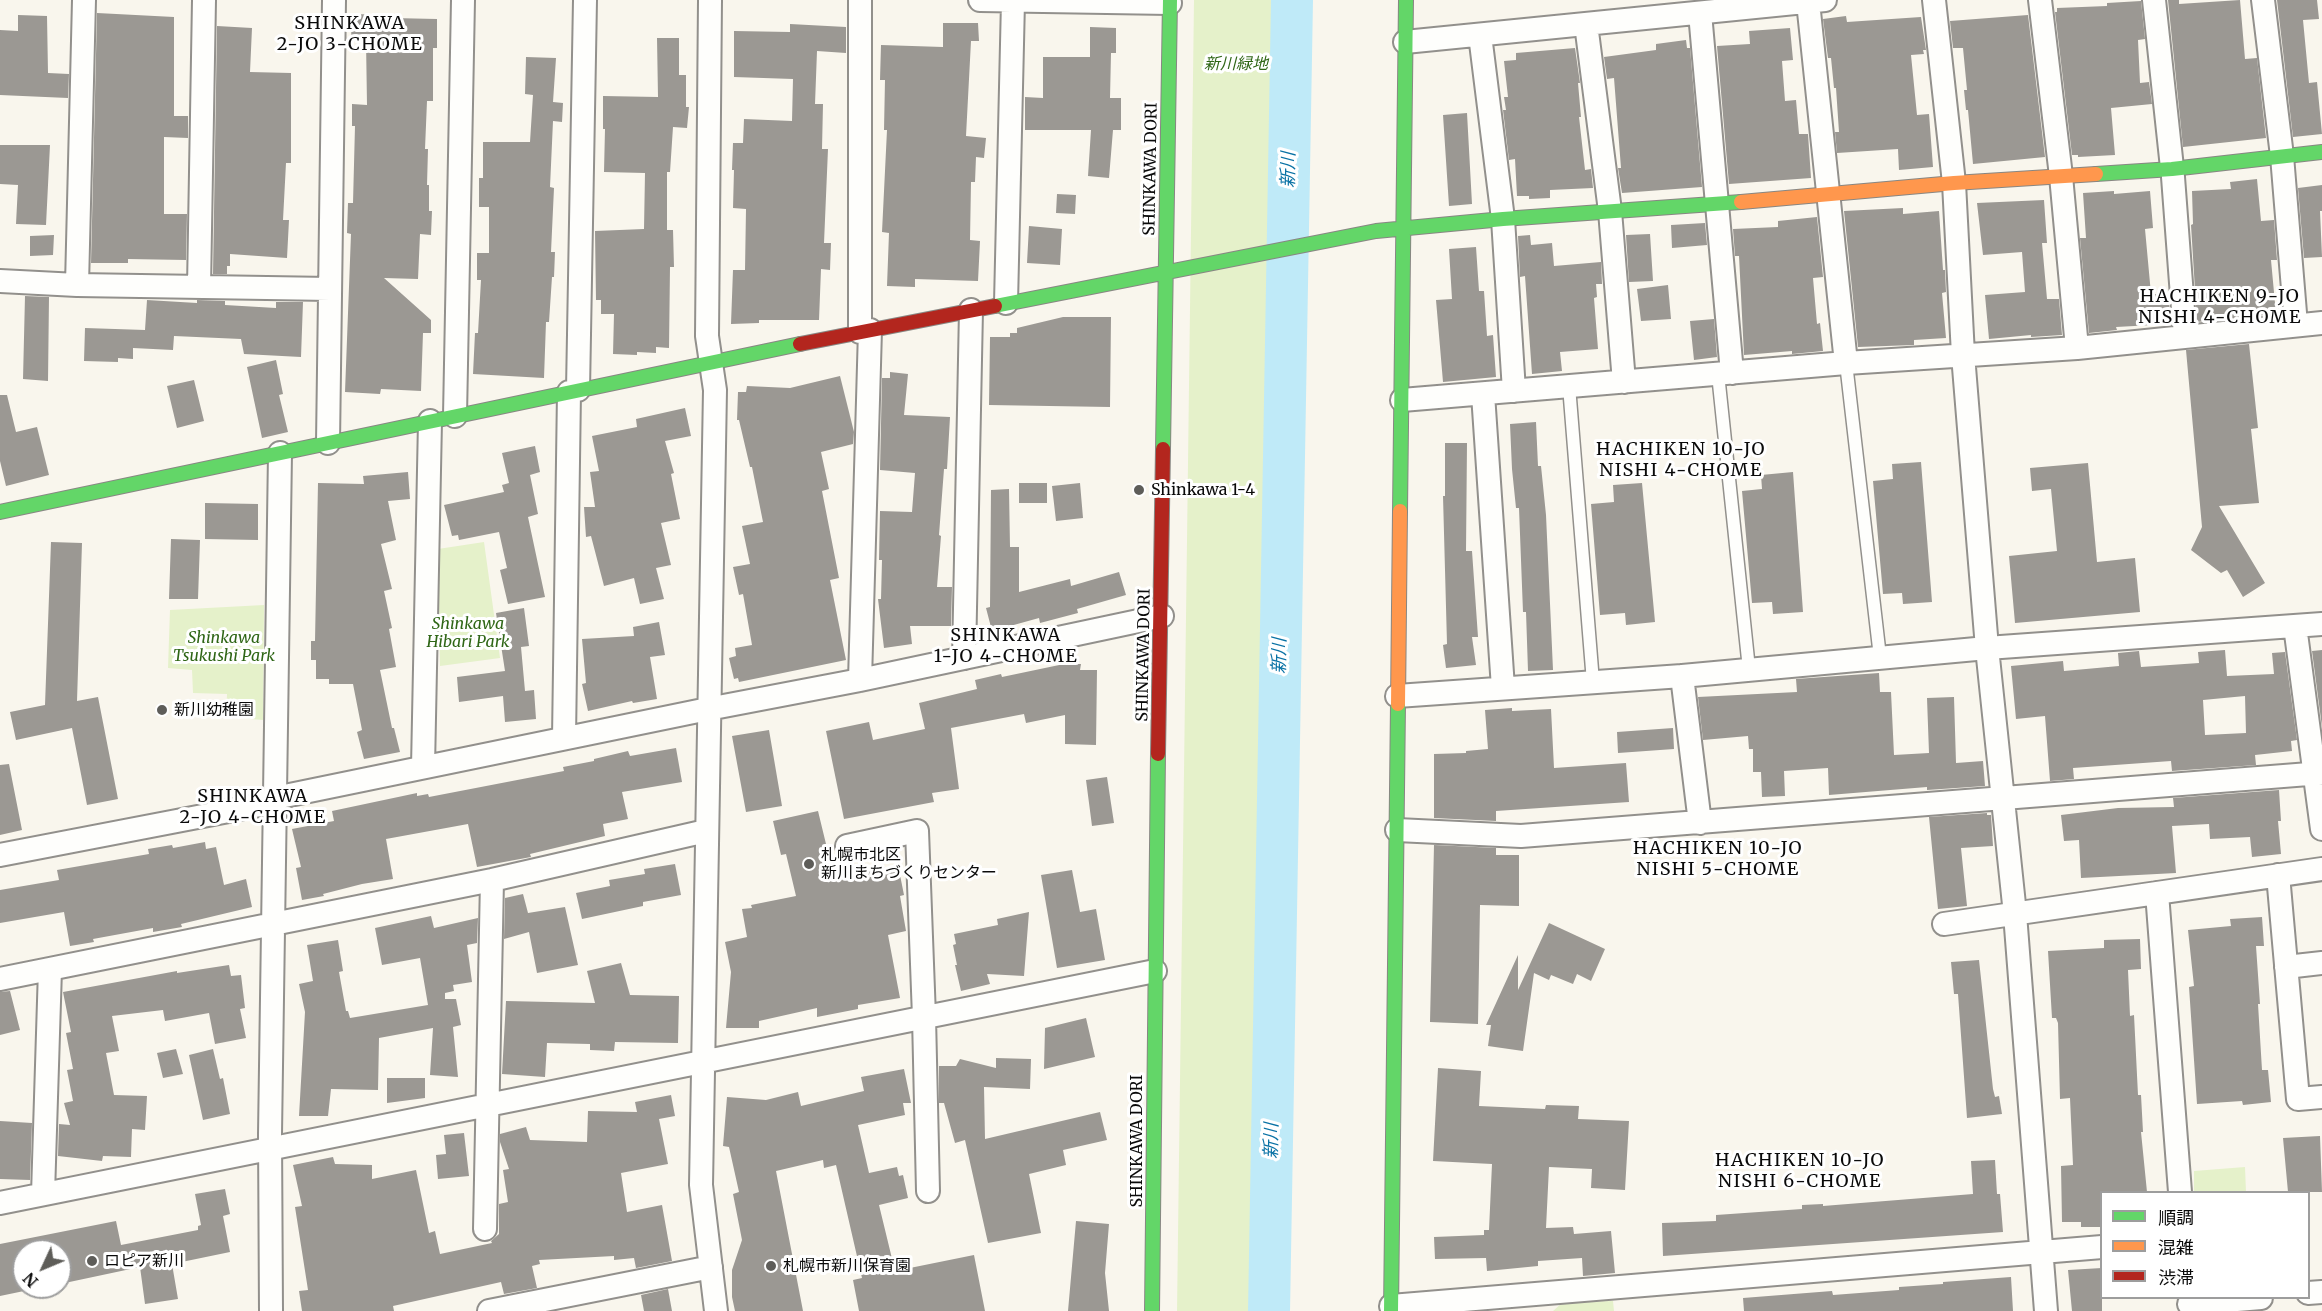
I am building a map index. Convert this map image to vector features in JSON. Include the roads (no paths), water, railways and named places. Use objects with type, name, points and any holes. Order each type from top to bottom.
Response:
[{"type":"street","points":[[77,285],[84,0]]},
{"type":"street","points":[[199,287],[204,0]]},
{"type":"street","points":[[328,443],[334,0]]},
{"type":"street","points":[[455,416],[463,0]]},
{"type":"street","points":[[564,738],[585,0]]},
{"type":"street","points":[[710,0],[707,336],[715,390],[701,1185],[716,1311]]},
{"type":"street","points":[[860,0],[865,331],[860,680]]},
{"type":"street","points":[[980,0],[1170,2]]},
{"type":"street","points":[[1406,0],[1391,1308],[1532,1302],[2100,1247]]},
{"type":"street","points":[[1934,0],[1954,183],[1964,355],[1987,648],[2015,914],[2046,1311]]},
{"type":"street","points":[[2040,0],[2061,176],[2077,348]]},
{"type":"street","points":[[2154,0],[2172,169],[2186,336]]},
{"type":"street","points":[[2263,0],[2282,156],[2296,325]]},
{"type":"street","points":[[1006,303],[1013,1]]},
{"type":"street","points":[[1405,42],[1586,24],[1622,10],[1700,13],[1816,1],[1830,193],[1846,363]]},
{"type":"street","name":"SHINKAWA DORI","points":[[1152,1311],[1170,2]]},
{"type":"street","points":[[1700,13],[1718,204],[1725,373]]},
{"type":"street","points":[[1586,24],[1610,211],[1624,382]]},
{"type":"street","points":[[1480,35],[1503,219],[1514,391]]},
{"type":"street","points":[[0,512],[711,362],[1376,231],[1954,183],[2172,169],[2322,152]]},
{"type":"street","points":[[0,281],[77,285],[330,289]]},
{"type":"street","points":[[964,658],[971,310]]},
{"type":"street","points":[[1402,400],[1846,363],[2077,348],[2322,323]]},
{"type":"street","points":[[1483,394],[1503,688]]},
{"type":"street","points":[[423,767],[430,421]]},
{"type":"street","points":[[271,1311],[270,1148],[280,453]]},
{"type":"street","points":[[0,855],[260,805],[275,798],[708,708],[860,680],[1162,616]]},
{"type":"street","points":[[1397,696],[1682,676],[1987,648],[2322,624]]},
{"type":"street","points":[[2295,626],[2318,773],[2322,829]]},
{"type":"street","points":[[1682,676],[1700,823]]},
{"type":"street","points":[[1397,830],[1521,836],[2318,773]]},
{"type":"street","points":[[0,979],[273,925],[706,831]]},
{"type":"street","points":[[847,846],[917,831],[928,1191]]},
{"type":"street","points":[[1944,924],[2322,869]]},
{"type":"street","points":[[2278,875],[2298,1099],[2322,1097]]},
{"type":"street","points":[[485,1229],[492,879]]},
{"type":"street","points":[[2157,893],[2180,1191]]},
{"type":"street","points":[[2286,967],[2322,963]]},
{"type":"street","points":[[43,1194],[50,969]]},
{"type":"street","points":[[0,1203],[1155,971]]},
{"type":"street","points":[[489,1311],[711,1267]]},
{"type":"street","points":[[2189,1304],[2249,1299]]},
{"type":"lane","points":[[1846,363],[1880,657]]},
{"type":"lane","points":[[1725,373],[1749,669]]},
{"type":"lane","points":[[1569,386],[1593,682]]},
{"type":"waterway","name":"新川","points":[[1269,1311],[1292,0]]},
{"type":"place","name":"Shinkawa 1-4","points":[[1139,490]]},
{"type":"place","name":"新川幼稚園","points":[[162,710]]},
{"type":"place","name":"札幌市北区 新川まちづくりセンター","points":[[809,864]]},
{"type":"place","name":"ロピア新川","points":[[92,1261]]},
{"type":"place","name":"札幌市新川保育園","points":[[771,1266]]},
{"type":"district","name":"SHINKAWA 2-JO 3-CHOME","points":[[350,34]]},
{"type":"district","name":"HACHIKEN 9-JO NISHI 4-CHOME","points":[[2220,307]]},
{"type":"district","name":"HACHIKEN 10-JO NISHI 4-CHOME","points":[[1681,460]]},
{"type":"district","name":"SHINKAWA 1-JO 4-CHOME","points":[[1006,646]]},
{"type":"district","name":"SHINKAWA 2-JO 4-CHOME","points":[[253,807]]},
{"type":"district","name":"HACHIKEN 10-JO NISHI 5-CHOME","points":[[1718,859]]},
{"type":"district","name":"HACHIKEN 10-JO NISHI 6-CHOME","points":[[1800,1171]]},
{"type":"park label","name":"新川緑地","points":[[1236,64]]},
{"type":"park label","name":"Shinkawa Hibari Park","points":[[468,633]]},
{"type":"park label","name":"Shinkawa Tsukushi Park","points":[[224,647]]}]
